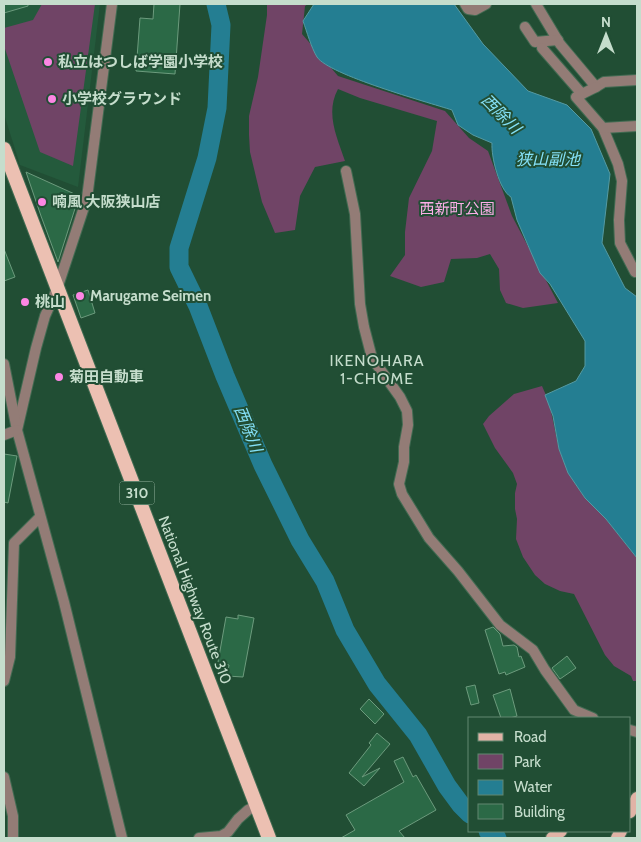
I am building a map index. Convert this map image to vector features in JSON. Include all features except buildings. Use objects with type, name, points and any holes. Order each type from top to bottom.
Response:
[{"type":"highway","name":"National Highway Route 310","points":[[4,149],[269,838]]},
{"type":"main road","points":[[631,810],[637,798]]},
{"type":"street","points":[[17,430],[45,316],[57,289],[87,198],[112,4]]},
{"type":"street","points":[[465,4],[468,8],[475,10],[490,4]]},
{"type":"street","points":[[536,4],[558,40],[596,86]]},
{"type":"street","points":[[525,27],[535,42],[558,40]]},
{"type":"street","points":[[542,48],[582,94]]},
{"type":"street","points":[[635,272],[620,243],[619,220],[622,181],[618,164],[603,128],[576,97],[604,82],[637,80]]},
{"type":"street","points":[[603,128],[637,126]]},
{"type":"street","points":[[346,171],[355,214],[360,304],[364,327],[372,358],[392,384],[407,411],[408,425],[404,447],[404,462],[399,484],[402,494],[429,538],[458,571],[500,625],[532,650],[574,710],[591,717]]},
{"type":"street","points":[[4,364],[17,430],[64,602],[122,838]]},
{"type":"street","points":[[4,435],[17,430]]},
{"type":"street","points":[[4,681],[10,657],[14,543],[40,517]]},
{"type":"street","points":[[4,777],[13,816],[9,826],[13,838]]},
{"type":"street","points":[[199,838],[221,836],[228,832],[238,819],[256,806]]},
{"type":"shaded area","name":"小学校グラウンド","points":[[4,4],[100,4],[78,187],[20,165],[4,114]]},
{"type":"green space","name":"小学校グラウンド","points":[[42,4],[95,4],[73,166],[40,152],[4,46],[4,28],[33,20]]},
{"type":"green space","name":"西新町公園","points":[[267,4],[308,4],[305,6],[302,34],[338,76],[445,111],[469,138],[488,151],[512,216],[558,303],[523,308],[506,303],[500,290],[499,269],[490,254],[477,258],[451,259],[444,282],[421,287],[390,276],[405,255],[405,232],[409,198],[432,151],[437,121],[360,98],[338,89],[332,107],[332,116],[345,161],[315,167],[300,196],[295,230],[275,233],[262,202],[250,152],[249,135],[249,116],[258,77]]},
{"type":"green space","points":[[542,386],[549,402],[559,449],[568,472],[585,498],[606,519],[637,558],[637,681],[633,681],[631,676],[614,666],[605,655],[574,594],[560,591],[545,584],[535,575],[523,557],[516,539],[515,493],[517,484],[513,473],[495,448],[483,424],[489,416],[514,394]]},
{"type":"water","name":"狭山副池","points":[[314,4],[454,4],[483,44],[528,91],[567,105],[591,129],[610,174],[602,243],[625,288],[637,297],[637,558],[606,519],[585,498],[568,473],[559,449],[553,416],[545,395],[576,381],[585,366],[585,341],[550,284],[540,273],[517,220],[511,197],[499,180],[494,164],[492,143],[473,135],[458,125],[452,110],[358,80],[325,64],[317,57],[303,21]]},
{"type":"waterway","name":"西除川","points":[[216,4],[221,25],[217,108],[207,158],[179,248],[179,267],[198,306],[263,465],[300,540],[325,581],[345,630],[377,684],[418,735],[447,786],[468,812]]},
{"type":"waterway","name":"西除川","points":[[489,832],[497,838]]},
{"type":"place","name":"私立はつしば学園小学校","points":[[48,62]]},
{"type":"place","name":"小学校グラウンド","points":[[52,99]]},
{"type":"place","name":"喃風 大阪狭山店","points":[[42,202]]},
{"type":"place","name":"Marugame Seimen","points":[[80,296]]},
{"type":"place","name":"桃山","points":[[25,302]]},
{"type":"place","name":"菊田自動車","points":[[59,377]]},
{"type":"district","name":"IKENOHARA 1-CHOME","points":[[377,369]]}]
